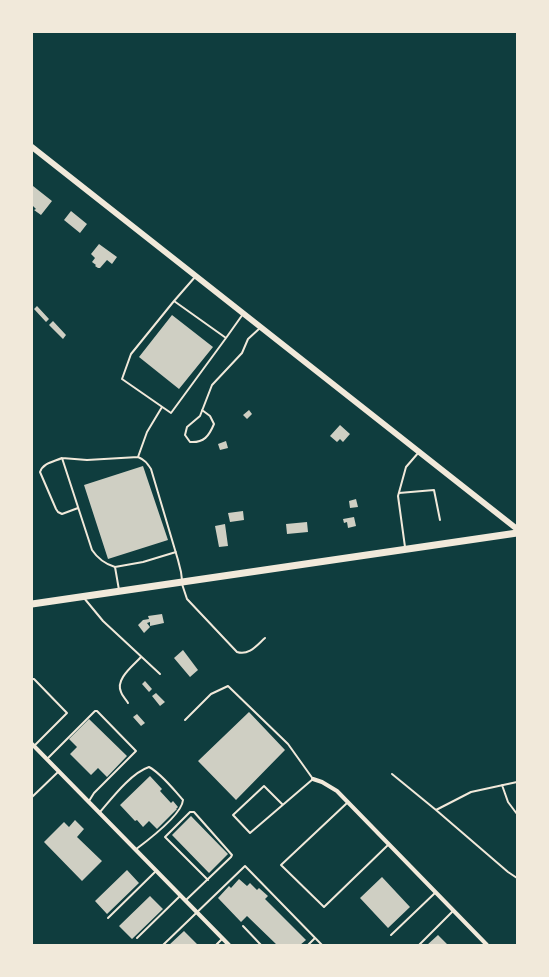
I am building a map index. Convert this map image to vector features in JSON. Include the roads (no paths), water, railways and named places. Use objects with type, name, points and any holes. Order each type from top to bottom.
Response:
[{"type":"main road","points":[[32,147],[517,529]]},
{"type":"main road","points":[[32,604],[517,533]]},
{"type":"street","points":[[33,745],[229,945]]},
{"type":"street","points":[[313,779],[331,786],[348,802],[454,910],[484,944]]},
{"type":"lane","points":[[196,276],[131,354],[122,379],[171,413],[243,314]]},
{"type":"lane","points":[[174,301],[226,338]]},
{"type":"lane","points":[[202,410],[210,416],[214,424],[209,435],[203,440],[196,443],[190,442],[185,435],[187,427],[200,416],[202,410],[212,385],[242,353],[248,339],[261,327]]},
{"type":"lane","points":[[138,458],[146,432],[162,407]]},
{"type":"lane","points":[[405,549],[398,496],[406,467],[419,451]]},
{"type":"lane","points":[[62,458],[92,550],[96,556],[106,564],[115,567],[143,562],[176,552]]},
{"type":"lane","points":[[78,508],[62,514],[58,512],[40,472],[45,464],[62,458],[86,460],[143,459],[151,469],[176,552],[186,599],[237,652],[242,654],[248,653],[265,638]]},
{"type":"lane","points":[[399,493],[434,490],[440,520]]},
{"type":"lane","points":[[115,567],[119,591]]},
{"type":"lane","points":[[84,597],[103,621],[160,674]]},
{"type":"lane","points":[[128,703],[121,692],[119,685],[122,678],[141,657]]},
{"type":"lane","points":[[32,679],[34,679],[67,713],[33,745]]},
{"type":"lane","points":[[185,720],[211,694],[228,686],[288,744],[313,779],[250,833],[234,815],[264,786],[282,804]]},
{"type":"lane","points":[[47,759],[86,719],[95,711],[98,711],[136,751],[94,793],[88,802]]},
{"type":"lane","points":[[99,813],[142,769],[149,767],[154,770],[183,800],[183,804],[168,823],[135,850]]},
{"type":"lane","points":[[32,797],[59,771]]},
{"type":"lane","points":[[392,774],[517,878]]},
{"type":"lane","points":[[436,810],[471,792],[517,782]]},
{"type":"lane","points":[[502,785],[508,802],[517,814]]},
{"type":"lane","points":[[348,802],[281,864],[324,907],[389,844]]},
{"type":"lane","points":[[185,901],[208,880],[232,855],[194,812],[190,812],[165,837],[208,880]]},
{"type":"lane","points":[[163,945],[245,866],[322,945]]},
{"type":"lane","points":[[108,918],[156,871]]},
{"type":"lane","points":[[391,935],[436,892]]},
{"type":"lane","points":[[137,938],[180,896]]},
{"type":"lane","points":[[419,945],[454,910]]},
{"type":"lane","points":[[243,926],[261,945]]},
{"type":"lane","points":[[216,945],[223,938]]},
{"type":"lane","points":[[308,945],[315,938]]}]
